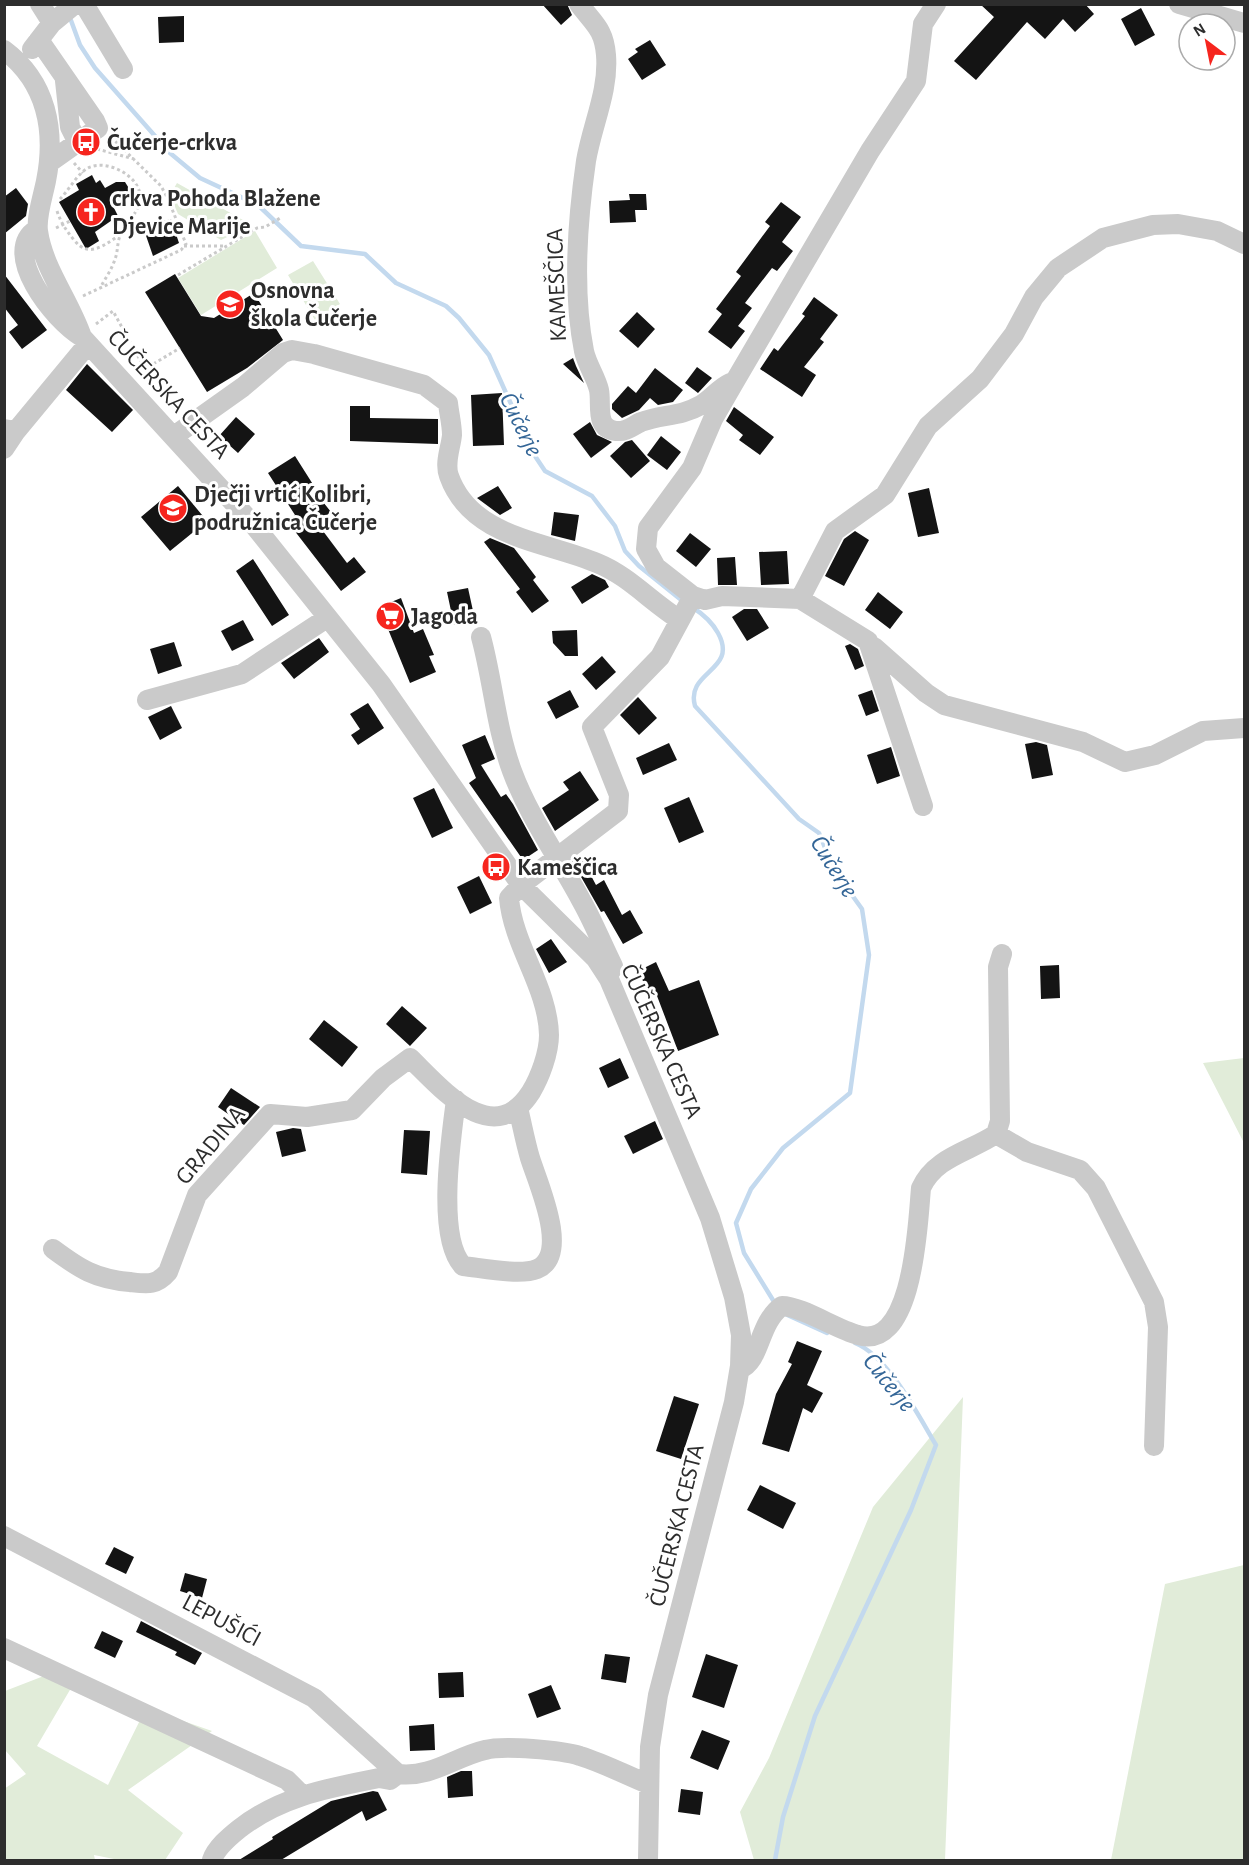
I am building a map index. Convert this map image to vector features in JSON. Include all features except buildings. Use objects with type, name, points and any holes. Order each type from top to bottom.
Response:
[{"type":"street","points":[[40,4],[68,11],[123,69]]},
{"type":"street","name":"KAMEŠČICA","points":[[579,4],[601,28],[606,54],[607,81],[587,158],[578,223],[584,353],[599,389],[600,416],[604,425],[613,431],[627,430],[641,422],[680,416],[703,404],[724,385],[735,381]]},
{"type":"street","name":"KAMEŠČICA","points":[[687,606],[656,567],[646,549],[645,539],[656,515],[692,468],[713,419],[870,151],[916,81],[923,24],[936,4]]},
{"type":"street","points":[[1179,4],[1245,23]]},
{"type":"street","points":[[21,63],[39,40],[68,11]]},
{"type":"street","points":[[39,40],[98,128],[87,146],[50,162]]},
{"type":"street","points":[[4,50],[30,73],[45,109],[49,127],[50,162],[44,230],[49,263],[87,336]]},
{"type":"street","points":[[64,78],[70,128],[87,146]]},
{"type":"street","points":[[800,599],[835,531],[885,495],[928,426],[980,379],[1014,334],[1034,297],[1058,268],[1103,238],[1153,225],[1178,224],[1217,231],[1245,244]]},
{"type":"street","points":[[44,230],[22,237],[10,250],[19,272],[58,320],[87,336]]},
{"type":"street","points":[[4,448],[10,430],[87,336]]},
{"type":"street","name":"ČUČERSKA CESTA","points":[[87,336],[253,524],[381,684],[521,885],[596,959],[609,979],[710,1218],[734,1297],[741,1335],[740,1369],[704,1524],[658,1695],[648,1784],[648,1860]]},
{"type":"street","points":[[174,436],[243,387],[283,353],[291,350],[314,354],[424,385],[448,403],[452,432],[447,473],[470,509],[486,523],[516,536],[597,562],[638,586],[687,606],[722,596],[800,599],[864,633],[909,680],[944,705],[1083,742],[1125,762],[1155,755],[1203,731],[1245,728]]},
{"type":"street","points":[[456,1100],[445,1191],[453,1254],[463,1266],[529,1272],[540,1268],[549,1257],[551,1234],[547,1203],[530,1157],[518,1108],[537,1081],[549,1036],[543,1006],[511,918],[509,898],[521,885],[618,811],[619,795],[616,785],[596,742],[592,727],[660,657],[687,606]]},
{"type":"street","points":[[147,700],[242,674],[327,618]]},
{"type":"street","points":[[864,633],[923,806]]},
{"type":"street","points":[[481,637],[490,673],[502,743],[524,798],[581,900],[613,966],[609,979]]},
{"type":"street","points":[[740,1369],[752,1362],[771,1314],[782,1306],[796,1307],[820,1321],[860,1336],[873,1336],[884,1330],[900,1310],[909,1284],[921,1188],[927,1175],[946,1160],[996,1134],[1000,1121],[998,967],[1002,954]]},
{"type":"street","name":"GRADINA","points":[[53,1249],[76,1266],[105,1280],[153,1284],[168,1272],[197,1195],[270,1114],[307,1117],[352,1110],[383,1078],[410,1058],[471,1111],[489,1117],[501,1117],[518,1108]]},
{"type":"street","points":[[996,1134],[1027,1152],[1080,1170],[1096,1188],[1154,1302],[1158,1328],[1154,1446]]},
{"type":"street","name":"LEPUŠIĆI","points":[[4,1536],[314,1698],[398,1774]]},
{"type":"street","points":[[4,1648],[287,1780],[302,1795]]},
{"type":"street","points":[[212,1860],[231,1836],[255,1817],[302,1795],[379,1778],[390,1780],[398,1774],[412,1776],[444,1767],[483,1750],[502,1747],[579,1755],[648,1784]]},
{"type":"path","points":[[98,128],[149,172],[168,199],[184,246]]},
{"type":"path","points":[[87,146],[134,159]]},
{"type":"path","points":[[107,166],[133,180],[141,195],[130,224],[120,235],[98,248],[87,251],[81,249],[62,225],[57,211],[57,202],[87,168],[107,166]]},
{"type":"path","points":[[178,275],[258,228],[265,227],[282,217]]},
{"type":"path","points":[[44,230],[70,221]]},
{"type":"path","points":[[100,288],[115,259],[120,235]]},
{"type":"path","points":[[75,299],[184,246],[227,246]]},
{"type":"path","points":[[87,336],[113,311],[143,370],[180,348]]},
{"type":"green space","points":[[177,183],[252,225],[221,240],[178,214],[170,195]]},
{"type":"green space","points":[[255,231],[277,268],[201,315],[178,278]]},
{"type":"green space","points":[[313,261],[340,304],[315,320],[288,275]]},
{"type":"green space","points":[[1244,1058],[1244,1143],[1203,1063]]},
{"type":"green space","points":[[963,1397],[945,1860],[754,1860],[740,1812],[769,1758],[873,1507]]},
{"type":"green space","points":[[1244,1565],[1244,1860],[1111,1860],[1165,1584]]},
{"type":"green space","points":[[49,1674],[74,1683],[37,1746],[108,1785],[146,1708],[212,1731],[128,1790],[183,1833],[165,1860],[119,1860],[94,1855],[95,1860],[5,1860],[4,1789],[26,1774],[5,1750],[5,1691]]},
{"type":"waterway","name":"Čučerje","points":[[69,15],[80,45],[95,68],[170,153],[200,178],[258,205],[301,246],[365,254],[396,283],[446,306],[459,318],[489,355],[533,453],[545,471],[592,496],[615,526],[625,551],[639,566],[685,603]]},
{"type":"waterway","name":"Čučerje","points":[[692,607],[713,625],[723,646],[722,656],[717,664],[697,685],[694,694],[695,706],[799,819],[819,833],[834,870],[862,909],[869,955],[850,1093],[783,1148],[751,1189],[736,1223],[744,1253],[776,1305]]},
{"type":"waterway","name":"Čučerje","points":[[783,1313],[827,1333]]},
{"type":"waterway","name":"Čučerje","points":[[775,1860],[783,1817],[815,1716],[911,1510],[936,1445],[890,1373],[879,1360],[855,1343]]},
{"type":"place","name":"Čučerje-crkva","points":[[86,142]]},
{"type":"place","name":"crkva Pohoda Blažene Djevice Marije","points":[[91,212]]},
{"type":"place","name":"Osnovna škola Čučerje","points":[[230,304]]},
{"type":"place","name":"Dječji vrtić Kolibri, podružnica Čučerje","points":[[173,508]]},
{"type":"place","name":"Jagoda","points":[[390,616]]},
{"type":"place","name":"Kameščica","points":[[496,867]]}]
